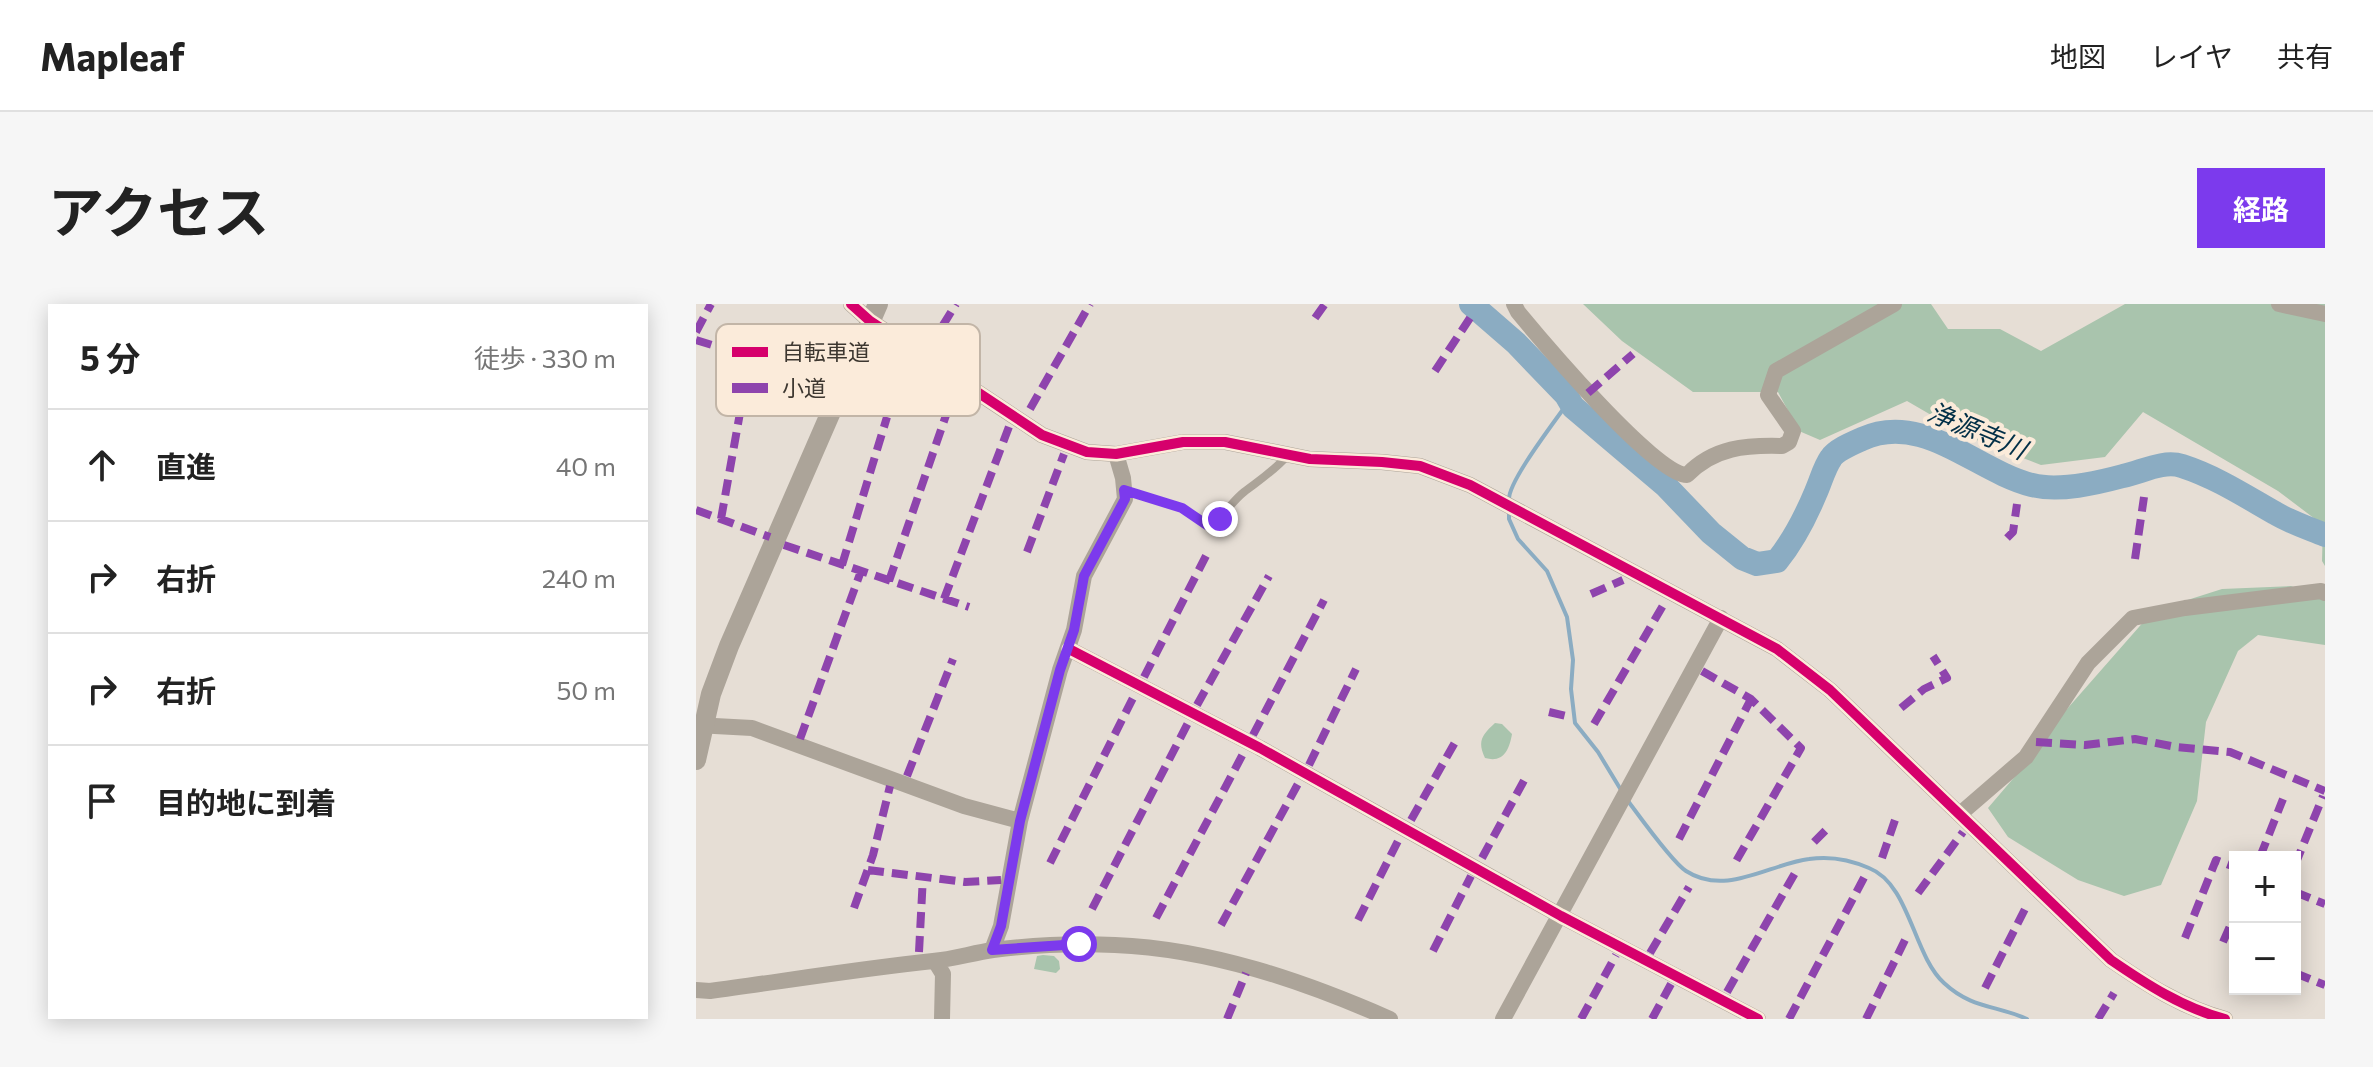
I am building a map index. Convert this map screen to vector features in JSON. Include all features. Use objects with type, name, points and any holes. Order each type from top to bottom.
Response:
[{"type":"street","points":[[851,304],[874,312],[890,324]]},
{"type":"street","points":[[1514,304],[1554,356],[1602,408],[1648,450],[1680,475],[1687,475],[1700,462],[1726,449],[1782,446],[1789,442],[1793,431],[1768,395],[1776,371],[1894,304]]},
{"type":"street","points":[[2279,304],[2325,314]]},
{"type":"street","points":[[980,390],[1042,435],[1087,452],[1116,454],[1183,442],[1225,442],[1310,459],[1420,466],[1470,485],[1777,649],[1830,690],[2111,960],[2182,1003],[2225,1019]]},
{"type":"street","points":[[696,760],[700,725],[735,631],[829,416]]},
{"type":"street","points":[[992,950],[1001,926],[1020,821],[1060,670],[1069,649],[1084,576],[1125,499],[1116,454]]},
{"type":"street","points":[[1960,814],[2026,757],[2088,663],[2133,618],[2292,593],[2325,593]]},
{"type":"street","points":[[1503,1019],[1721,618]]},
{"type":"street","points":[[1069,649],[1260,748],[1561,916],[1758,1019]]},
{"type":"street","points":[[700,725],[752,728],[964,806],[1020,821]]},
{"type":"street","points":[[696,990],[710,991],[901,963],[935,961],[992,950],[1079,944],[1118,945],[1268,971],[1390,1019]]},
{"type":"street","points":[[935,961],[943,974],[942,1019]]},
{"type":"lane","points":[[1124,490],[1182,508],[1207,525],[1220,519],[1244,492],[1267,477],[1288,455]]},
{"type":"green space","points":[[1583,304],[1931,304],[1948,329],[2000,329],[2041,351],[2125,304],[2325,304],[2325,566],[2322,561],[2323,525],[2278,491],[2143,412],[2105,457],[2041,465],[1969,437],[1907,401],[1820,440],[1799,431],[1778,392],[1693,392],[1622,341]]},
{"type":"green space","points":[[2291,586],[2325,600],[2325,645],[2258,635],[2238,651],[2206,722],[2197,801],[2161,885],[2124,896],[2078,880],[2008,837],[1988,808],[2060,717],[2153,611],[2222,589]]},
{"type":"green space","points":[[1495,723],[1502,724],[1512,734],[1511,740],[1501,757],[1485,758],[1482,739]]},
{"type":"green space","points":[[1037,956],[1054,956],[1059,961],[1060,969],[1056,973],[1034,969]]},
{"type":"waterway","name":"浄源寺川","points":[[1471,304],[1516,343],[1566,395],[1573,407],[1665,485],[1711,533],[1742,558],[1757,564],[1777,561],[1783,553],[1804,519],[1833,455],[1858,441],[1885,432],[1906,432],[1928,438],[2011,478],[2043,487],[2078,486],[2160,465],[2182,466],[2325,535]]},
{"type":"waterway","points":[[1509,499],[1517,478],[1569,401]]},
{"type":"waterway","points":[[1509,512],[1518,539],[1547,571],[1567,617],[1573,660],[1571,689],[1575,723],[1598,752],[1621,790]]},
{"type":"waterway","points":[[1628,801],[1673,859],[1686,871],[1701,878],[1732,880],[1817,858],[1840,859],[1869,868],[1883,876],[1894,889],[1925,955],[1944,983],[1964,998],[2027,1019]]},
{"type":"marked path","points":[[696,332],[711,304]]},
{"type":"marked path","points":[[944,324],[956,304]]},
{"type":"marked path","points":[[1030,409],[1090,304]]},
{"type":"marked path","points":[[1315,318],[1325,304]]},
{"type":"marked path","points":[[1435,371],[1470,318]]},
{"type":"marked path","points":[[696,340],[716,346]]},
{"type":"marked path","points":[[1588,393],[1633,354]]},
{"type":"marked path","points":[[721,519],[739,416]]},
{"type":"marked path","points":[[889,581],[946,416]]},
{"type":"marked path","points":[[842,565],[887,417]]},
{"type":"marked path","points":[[944,599],[1010,424]]},
{"type":"marked path","points":[[1027,552],[1064,454]]},
{"type":"marked path","points":[[2135,559],[2144,497]]},
{"type":"marked path","points":[[2007,538],[2013,532],[2017,504]]},
{"type":"marked path","points":[[696,510],[770,537]]},
{"type":"marked path","points":[[784,545],[969,607]]},
{"type":"marked path","points":[[1144,677],[1208,552]]},
{"type":"marked path","points":[[800,739],[861,571]]},
{"type":"marked path","points":[[1197,705],[1269,576]]},
{"type":"marked path","points":[[1591,594],[1623,580]]},
{"type":"marked path","points":[[1253,735],[1324,600]]},
{"type":"marked path","points":[[1594,724],[1665,602]]},
{"type":"marked path","points":[[1901,708],[1924,689],[1947,678],[1933,656]]},
{"type":"marked path","points":[[907,776],[953,659]]},
{"type":"marked path","points":[[1309,765],[1356,669]]},
{"type":"marked path","points":[[1702,671],[1751,699],[1801,748],[1735,863]]},
{"type":"marked path","points":[[1050,863],[1134,696]]},
{"type":"marked path","points":[[1679,839],[1751,699]]},
{"type":"marked path","points":[[1549,712],[1570,717]]},
{"type":"marked path","points":[[1092,909],[1188,723]]},
{"type":"marked path","points":[[1411,820],[1458,737]]},
{"type":"marked path","points":[[2036,742],[2085,745],[2135,739],[2230,752],[2325,791]]},
{"type":"marked path","points":[[1156,918],[1244,752]]},
{"type":"marked path","points":[[1482,858],[1527,775]]},
{"type":"marked path","points":[[1221,925],[1299,782]]},
{"type":"marked path","points":[[854,908],[873,855],[890,786]]},
{"type":"marked path","points":[[2301,851],[2323,796]]},
{"type":"marked path","points":[[2262,851],[2283,799]]},
{"type":"marked path","points":[[1882,858],[1895,820]]},
{"type":"marked path","points":[[1814,842],[1829,827]]},
{"type":"marked path","points":[[1918,893],[1963,832]]},
{"type":"marked path","points":[[1358,920],[1400,837]]},
{"type":"marked path","points":[[2185,938],[2216,860],[2229,865]]},
{"type":"marked path","points":[[868,870],[965,882],[1001,880]]},
{"type":"marked path","points":[[1727,992],[1795,873]]},
{"type":"marked path","points":[[1789,1019],[1866,874]]},
{"type":"marked path","points":[[919,952],[923,876]]},
{"type":"marked path","points":[[1433,951],[1471,876]]},
{"type":"marked path","points":[[1650,953],[1689,887]]},
{"type":"marked path","points":[[2301,894],[2325,904]]},
{"type":"marked path","points":[[1985,988],[2026,907]]},
{"type":"marked path","points":[[2223,942],[2231,923]]},
{"type":"marked path","points":[[1866,1019],[1907,936]]},
{"type":"marked path","points":[[1581,1019],[1616,955]]},
{"type":"marked path","points":[[1227,1019],[1246,973]]},
{"type":"marked path","points":[[2301,975],[2325,985]]},
{"type":"marked path","points":[[1652,1019],[1671,984]]},
{"type":"marked path","points":[[2098,1019],[2114,993]]},
{"type":"cycle path","points":[[851,304],[875,324]]},
{"type":"cycle path","points":[[980,394],[1042,435],[1087,452],[1116,454],[1183,442],[1225,442],[1310,459],[1420,466],[1470,485],[1777,649],[1830,690],[2111,960],[2180,1002],[2225,1019]]},
{"type":"cycle path","points":[[1069,649],[1260,748],[1561,916],[1758,1019]]},
{"type":"route","points":[[1079,944],[992,950],[1001,926],[1020,821],[1060,670],[1074,630],[1084,576],[1125,499],[1124,490],[1182,508],[1207,525],[1220,519]]}]
